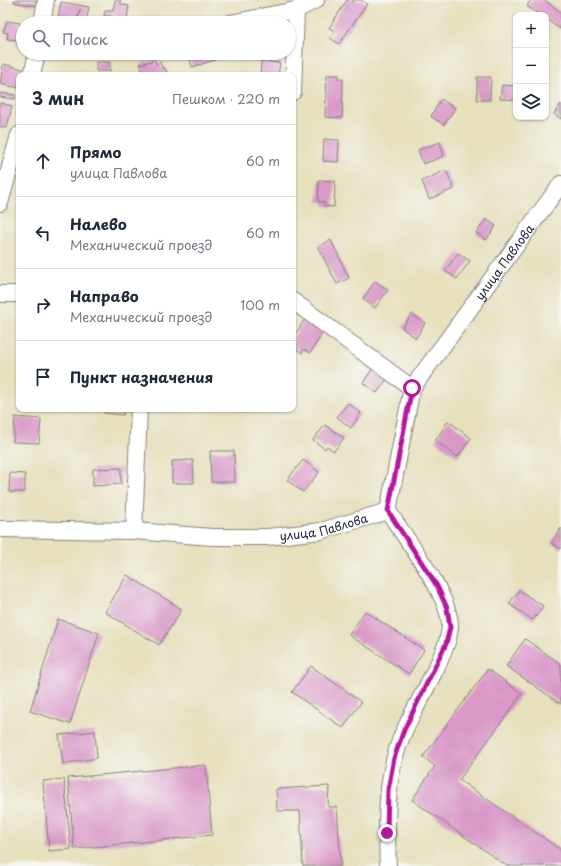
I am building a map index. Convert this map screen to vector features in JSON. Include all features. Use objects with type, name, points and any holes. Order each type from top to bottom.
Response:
[{"type":"street","points":[[43,16],[46,0]]},
{"type":"street","points":[[266,16],[296,10],[316,0]]},
{"type":"street","points":[[296,10],[296,16]]},
{"type":"street","points":[[33,72],[35,60]]},
{"type":"street","points":[[294,60],[294,72]]},
{"type":"street","points":[[0,204],[16,146]]},
{"type":"street","name":"улица Павлова","points":[[0,529],[134,532],[212,537],[268,537],[321,531],[388,511],[412,388],[561,184]]},
{"type":"street","points":[[0,294],[16,294]]},
{"type":"street","points":[[296,303],[412,388]]},
{"type":"street","points":[[134,532],[139,412]]},
{"type":"street","points":[[388,511],[437,586],[447,608],[450,627],[446,644],[404,730],[394,758],[388,790],[388,866]]},
{"type":"building","points":[[14,0],[36,0],[35,6],[14,2]]},
{"type":"building","points":[[115,0],[120,0],[121,4],[129,6],[127,16],[104,16],[105,10],[113,10]]},
{"type":"building","points":[[347,0],[352,2],[354,0],[361,0],[367,4],[339,44],[330,38],[335,31],[329,28]]},
{"type":"building","points":[[531,0],[544,0],[561,12],[560,29],[549,21],[549,12],[536,12],[527,6]]},
{"type":"building","points":[[61,2],[89,7],[87,16],[78,16],[80,9],[78,16],[58,16]]},
{"type":"building","points":[[7,21],[16,22],[16,40],[7,39],[8,33],[3,32]]},
{"type":"building","points":[[155,60],[156,64],[160,62],[163,69],[165,68],[167,72],[143,72],[140,64]]},
{"type":"building","points":[[190,60],[215,60],[192,67]]},
{"type":"building","points":[[261,61],[280,63],[278,72],[260,72]]},
{"type":"building","points":[[96,62],[110,62],[110,71],[96,71]]},
{"type":"building","points":[[3,64],[23,69],[22,72],[16,72],[16,87],[0,84]]},
{"type":"building","points":[[327,75],[339,75],[338,79],[343,79],[342,118],[325,117]]},
{"type":"building","points":[[477,77],[491,77],[490,100],[477,100]]},
{"type":"building","points":[[502,85],[513,86],[513,100],[500,99]]},
{"type":"building","points":[[0,93],[15,95],[15,99],[0,97]]},
{"type":"building","points":[[441,99],[455,108],[444,125],[431,116]]},
{"type":"building","points":[[0,103],[12,106],[7,128],[0,127]]},
{"type":"building","points":[[561,104],[561,119],[554,114]]},
{"type":"building","points":[[324,139],[339,140],[338,162],[323,161]]},
{"type":"building","points":[[440,142],[444,156],[423,164],[418,150]]},
{"type":"building","points":[[446,170],[454,189],[429,199],[422,181]]},
{"type":"building","points":[[319,180],[335,181],[334,207],[324,206],[324,202],[318,202]]},
{"type":"building","points":[[486,219],[496,226],[486,240],[476,233]]},
{"type":"building","points":[[331,240],[349,278],[337,284],[318,247]]},
{"type":"building","points":[[458,253],[470,261],[457,279],[445,271]]},
{"type":"building","points":[[375,281],[388,290],[375,308],[363,299]]},
{"type":"building","points":[[412,314],[425,323],[416,338],[402,328]]},
{"type":"building","points":[[305,319],[324,331],[310,353],[304,349],[302,353],[296,349],[296,333]]},
{"type":"building","points":[[373,368],[387,379],[377,393],[363,383]]},
{"type":"building","points":[[348,403],[361,413],[351,428],[337,417]]},
{"type":"building","points":[[104,412],[124,412],[123,415]]},
{"type":"building","points":[[15,417],[41,419],[39,443],[13,442]]},
{"type":"building","points":[[448,421],[471,438],[458,457],[435,441]]},
{"type":"building","points":[[325,425],[344,438],[334,451],[327,446],[325,449],[313,440]]},
{"type":"building","points":[[210,451],[234,451],[235,482],[211,482]]},
{"type":"building","points":[[193,460],[194,483],[172,483],[172,461]]},
{"type":"building","points":[[303,460],[319,472],[303,492],[287,480]]},
{"type":"building","points":[[121,468],[121,484],[93,486],[93,469]]},
{"type":"building","points":[[10,473],[25,474],[25,492],[9,492]]},
{"type":"building","points":[[561,528],[561,549],[551,543]]},
{"type":"building","points":[[127,575],[182,609],[159,645],[105,612]]},
{"type":"building","points":[[519,590],[543,606],[533,620],[509,604]]},
{"type":"building","points":[[365,611],[424,650],[409,674],[349,635]]},
{"type":"building","points":[[58,619],[99,633],[70,724],[30,711]]},
{"type":"building","points":[[525,639],[561,664],[561,704],[506,666]]},
{"type":"building","points":[[311,666],[361,702],[343,728],[292,692]]},
{"type":"building","points":[[488,669],[522,694],[459,780],[561,850],[561,866],[507,866],[412,800],[435,766],[423,757]]},
{"type":"building","points":[[95,731],[97,758],[63,764],[59,735]]},
{"type":"building","points":[[206,765],[212,835],[74,849],[68,778]]},
{"type":"building","points":[[64,779],[71,849],[49,851],[43,781]]},
{"type":"building","points":[[329,786],[328,807],[337,807],[341,866],[303,866],[300,811],[277,811],[276,789]]},
{"type":"route","points":[[387,833],[388,790],[394,758],[404,730],[446,644],[450,627],[447,608],[437,586],[388,511],[412,388]]}]
